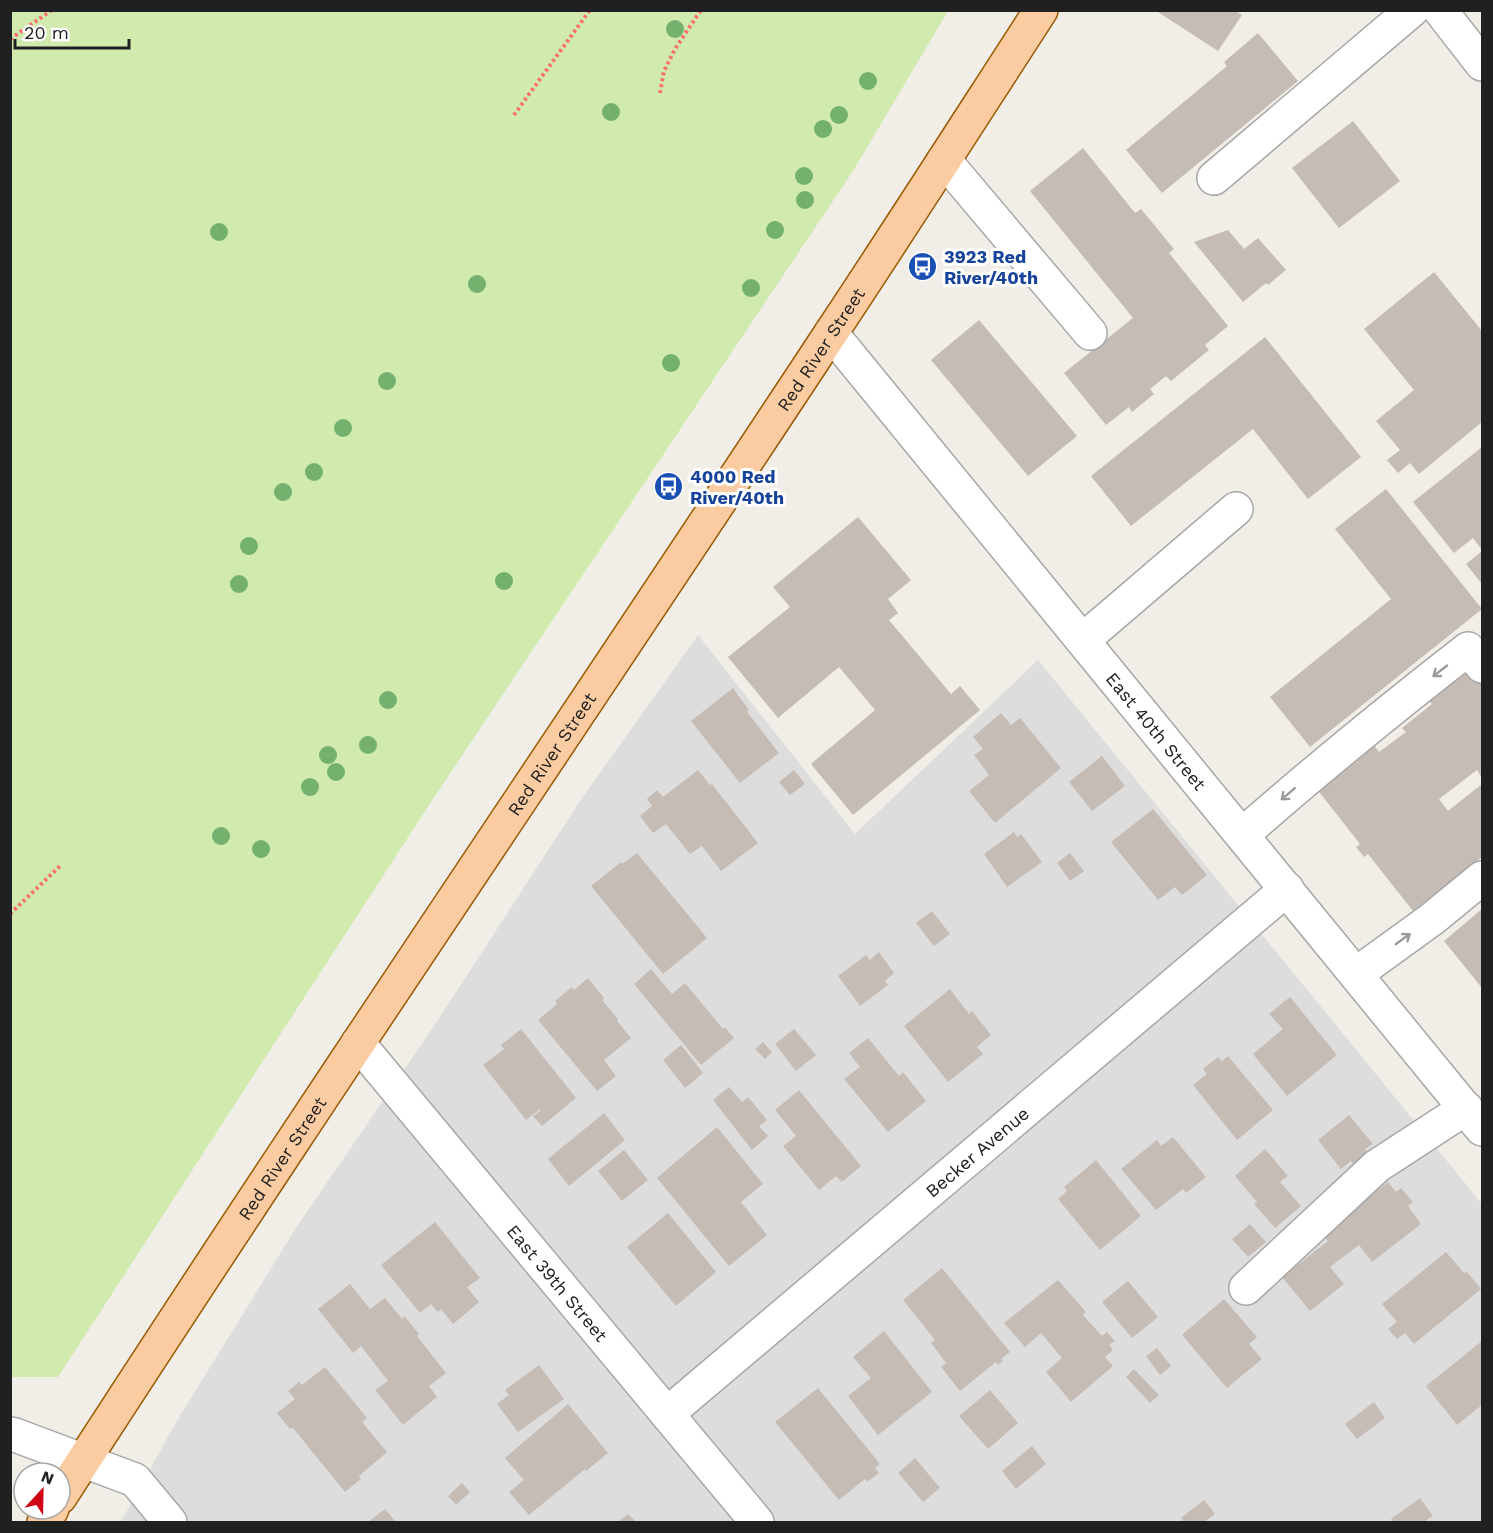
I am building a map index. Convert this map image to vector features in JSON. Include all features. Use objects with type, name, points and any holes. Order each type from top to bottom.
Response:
[{"type":"main road","name":"Red River Street","points":[[72,1478],[358,1043],[831,333],[1041,10]]},
{"type":"street","points":[[1214,178],[1412,10]]},
{"type":"street","points":[[1440,10],[1482,64]]},
{"type":"street","points":[[944,160],[1090,333]]},
{"type":"street","name":"East 40th Street","points":[[831,333],[1474,1118]]},
{"type":"street","points":[[1083,640],[1236,509]]},
{"type":"street","points":[[1242,835],[1369,726],[1468,649],[1482,666]]},
{"type":"street","points":[[1356,974],[1432,919],[1482,878]]},
{"type":"street","name":"Becker Avenue","points":[[667,1414],[1287,890]]},
{"type":"street","name":"East 39th Street","points":[[358,1043],[757,1522]]},
{"type":"street","points":[[1246,1288],[1377,1166],[1474,1118]]},
{"type":"street","points":[[10,1434],[135,1480],[170,1522]]},
{"type":"path","points":[[10,39],[52,10]]},
{"type":"path","points":[[514,115],[590,10]]},
{"type":"path","points":[[660,93],[664,71],[675,49],[701,10]]},
{"type":"path","points":[[10,914],[60,866]]},
{"type":"shaded area","points":[[698,635],[855,834],[1038,660],[1482,1204],[1482,1522],[121,1522],[175,1424],[296,1228],[434,1026],[580,801]]},
{"type":"green space","points":[[10,11],[948,11],[853,171],[431,802],[58,1377],[10,1377]]},
{"type":"building","points":[[1155,10],[1234,10],[1242,15],[1218,51]]},
{"type":"building","points":[[1258,33],[1298,81],[1162,193],[1126,150],[1227,66],[1224,62]]},
{"type":"building","points":[[1353,121],[1400,181],[1339,228],[1292,168]]},
{"type":"building","points":[[1083,148],[1135,213],[1141,209],[1174,249],[1169,253],[1228,326],[1205,345],[1209,350],[1171,381],[1166,376],[1150,389],[1154,394],[1132,412],[1129,407],[1106,425],[1064,373],[1133,318],[1030,191]]},
{"type":"building","points":[[1228,230],[1244,249],[1258,238],[1286,270],[1243,302],[1194,242]]},
{"type":"building","points":[[1434,272],[1482,331],[1482,422],[1419,474],[1410,463],[1398,473],[1387,460],[1400,450],[1376,421],[1414,390],[1364,329]]},
{"type":"building","points":[[979,320],[1077,436],[1028,476],[931,360]]},
{"type":"building","points":[[1265,337],[1361,457],[1308,499],[1253,429],[1131,526],[1091,476]]},
{"type":"building","points":[[1482,447],[1482,550],[1473,538],[1454,553],[1413,502]]},
{"type":"building","points":[[1386,489],[1482,609],[1310,747],[1270,697],[1391,599],[1335,529]]},
{"type":"building","points":[[858,517],[911,580],[888,599],[898,613],[889,620],[951,694],[960,686],[980,710],[853,815],[811,764],[875,710],[839,667],[778,718],[728,657],[790,607],[773,587]]},
{"type":"building","points":[[1482,551],[1482,584],[1466,564]]},
{"type":"building","points":[[1462,662],[1478,683],[1481,680],[1482,682],[1482,778],[1477,770],[1439,799],[1448,811],[1482,784],[1482,857],[1413,911],[1368,854],[1364,857],[1356,847],[1360,844],[1313,784],[1370,740],[1379,752],[1406,732],[1402,728],[1432,704],[1423,693]]},
{"type":"building","points":[[733,688],[749,710],[747,712],[779,753],[740,783],[691,721]]},
{"type":"building","points":[[1001,713],[1011,725],[1020,718],[1061,768],[995,823],[969,791],[989,775],[974,755],[983,749],[973,737]]},
{"type":"building","points":[[1102,756],[1125,786],[1092,811],[1069,782]]},
{"type":"building","points":[[698,770],[710,785],[712,784],[758,843],[721,871],[702,846],[690,854],[666,824],[653,833],[640,816],[652,806],[647,799],[657,790],[663,797]]},
{"type":"building","points":[[794,770],[805,784],[790,795],[779,782]]},
{"type":"building","points":[[1153,809],[1207,875],[1182,895],[1175,887],[1158,900],[1111,842]]},
{"type":"building","points":[[1014,832],[1017,837],[1021,834],[1042,862],[1007,887],[984,854]]},
{"type":"building","points":[[637,853],[707,938],[663,974],[591,886],[621,862],[622,864]]},
{"type":"building","points":[[1070,853],[1084,871],[1070,881],[1057,863]]},
{"type":"building","points":[[1482,909],[1482,988],[1444,941]]},
{"type":"building","points":[[932,911],[950,934],[934,946],[916,923]]},
{"type":"building","points":[[879,952],[894,973],[885,981],[888,985],[860,1006],[838,976],[866,955],[870,960]]},
{"type":"building","points":[[651,969],[672,994],[685,983],[723,1029],[725,1027],[734,1038],[701,1065],[634,984]]},
{"type":"building","points":[[588,978],[631,1038],[604,1060],[616,1076],[597,1091],[538,1020],[557,1004],[555,1001],[572,987],[574,990]]},
{"type":"building","points":[[950,989],[969,1014],[972,1011],[991,1035],[977,1047],[983,1054],[948,1082],[904,1026]]},
{"type":"building","points":[[1290,997],[1337,1055],[1287,1096],[1253,1054],[1283,1029],[1269,1014]]},
{"type":"building","points":[[521,1029],[576,1098],[542,1126],[533,1116],[541,1110],[526,1120],[483,1065],[504,1049],[501,1045]]},
{"type":"building","points":[[794,1029],[816,1055],[796,1071],[775,1044]]},
{"type":"building","points":[[868,1038],[899,1076],[903,1072],[926,1101],[888,1132],[844,1079],[860,1067],[849,1053]]},
{"type":"building","points":[[763,1042],[772,1052],[765,1059],[755,1049]]},
{"type":"building","points":[[681,1045],[703,1073],[685,1088],[663,1060]]},
{"type":"building","points":[[1228,1056],[1273,1110],[1237,1140],[1193,1085],[1207,1074],[1203,1069],[1218,1057],[1222,1061]]},
{"type":"building","points":[[729,1087],[742,1102],[748,1097],[767,1120],[759,1126],[768,1136],[752,1150],[713,1100]]},
{"type":"building","points":[[799,1090],[861,1166],[842,1182],[836,1176],[819,1190],[783,1146],[796,1136],[775,1110]]},
{"type":"building","points":[[604,1113],[625,1140],[569,1186],[548,1159]]},
{"type":"building","points":[[1349,1115],[1373,1144],[1365,1149],[1372,1159],[1358,1170],[1351,1161],[1341,1169],[1318,1140]]},
{"type":"building","points":[[717,1127],[763,1184],[741,1202],[767,1235],[729,1266],[657,1178]]},
{"type":"building","points":[[1173,1137],[1206,1177],[1186,1193],[1183,1189],[1156,1210],[1121,1169],[1157,1140],[1161,1146]]},
{"type":"building","points":[[1265,1149],[1288,1176],[1280,1182],[1301,1206],[1275,1228],[1254,1204],[1257,1202],[1235,1176]]},
{"type":"building","points":[[624,1150],[648,1180],[622,1201],[598,1171]]},
{"type":"building","points":[[1096,1160],[1141,1216],[1100,1250],[1058,1199],[1067,1191],[1064,1187]]},
{"type":"building","points":[[1388,1182],[1396,1192],[1401,1188],[1413,1202],[1408,1206],[1421,1224],[1372,1262],[1359,1245],[1330,1267],[1344,1284],[1310,1311],[1282,1277],[1328,1241],[1325,1238],[1328,1235],[1325,1232]]},
{"type":"building","points":[[668,1213],[716,1272],[676,1306],[627,1247]]},
{"type":"building","points":[[435,1222],[480,1278],[467,1287],[479,1302],[453,1324],[441,1309],[438,1312],[431,1304],[420,1313],[381,1265]]},
{"type":"building","points":[[1250,1224],[1266,1242],[1248,1257],[1232,1239]]},
{"type":"building","points":[[1446,1252],[1481,1289],[1414,1344],[1405,1333],[1397,1339],[1388,1329],[1397,1322],[1382,1304]]},
{"type":"building","points":[[942,1268],[1010,1352],[1001,1359],[1003,1361],[998,1365],[996,1362],[960,1391],[941,1367],[946,1363],[931,1343],[935,1340],[903,1300]]},
{"type":"building","points":[[1058,1280],[1086,1312],[1083,1315],[1102,1336],[1107,1332],[1115,1341],[1109,1345],[1113,1350],[1105,1357],[1113,1366],[1071,1402],[1046,1372],[1062,1358],[1041,1333],[1025,1347],[1004,1323]]},
{"type":"building","points":[[1128,1281],[1158,1317],[1132,1338],[1102,1302]]},
{"type":"building","points":[[350,1284],[370,1309],[385,1298],[402,1319],[404,1316],[406,1318],[446,1373],[429,1386],[437,1397],[403,1425],[375,1390],[388,1381],[361,1346],[353,1353],[318,1309]]},
{"type":"building","points":[[1224,1299],[1257,1337],[1249,1344],[1262,1359],[1227,1388],[1182,1335]]},
{"type":"building","points":[[884,1331],[932,1392],[878,1435],[848,1396],[871,1378],[853,1357]]},
{"type":"building","points":[[1482,1341],[1482,1405],[1457,1425],[1426,1386]]},
{"type":"building","points":[[1157,1348],[1171,1366],[1160,1375],[1146,1356]]},
{"type":"building","points":[[539,1365],[564,1399],[518,1432],[497,1404],[509,1395],[505,1390]]},
{"type":"building","points":[[325,1367],[367,1418],[362,1422],[387,1452],[359,1476],[361,1479],[345,1492],[293,1428],[290,1429],[277,1413],[295,1399],[288,1391],[299,1382],[302,1385]]},
{"type":"building","points":[[1134,1369],[1159,1395],[1150,1403],[1126,1377]]},
{"type":"building","points":[[818,1388],[880,1464],[875,1468],[879,1473],[867,1482],[865,1479],[839,1500],[775,1422]]},
{"type":"building","points":[[990,1390],[1018,1423],[988,1449],[959,1416]]},
{"type":"building","points":[[1374,1402],[1385,1418],[1357,1439],[1345,1424]]},
{"type":"building","points":[[568,1404],[608,1453],[529,1515],[509,1492],[524,1480],[505,1458]]},
{"type":"building","points":[[1032,1446],[1046,1464],[1016,1489],[1002,1471]]},
{"type":"building","points":[[915,1458],[940,1488],[923,1502],[898,1473]]},
{"type":"building","points":[[462,1483],[470,1492],[456,1505],[448,1496]]},
{"type":"building","points":[[1420,1498],[1433,1516],[1423,1522],[1393,1522],[1391,1519]]},
{"type":"building","points":[[1204,1500],[1215,1514],[1204,1522],[1184,1522],[1181,1518]]},
{"type":"building","points":[[385,1509],[396,1522],[368,1522]]},
{"type":"building","points":[[628,1514],[636,1522],[618,1522]]},
{"type":"place","name":"3923 Red River/40th","points":[[923,266]]},
{"type":"place","name":"4000 Red River/40th","points":[[669,486]]}]
